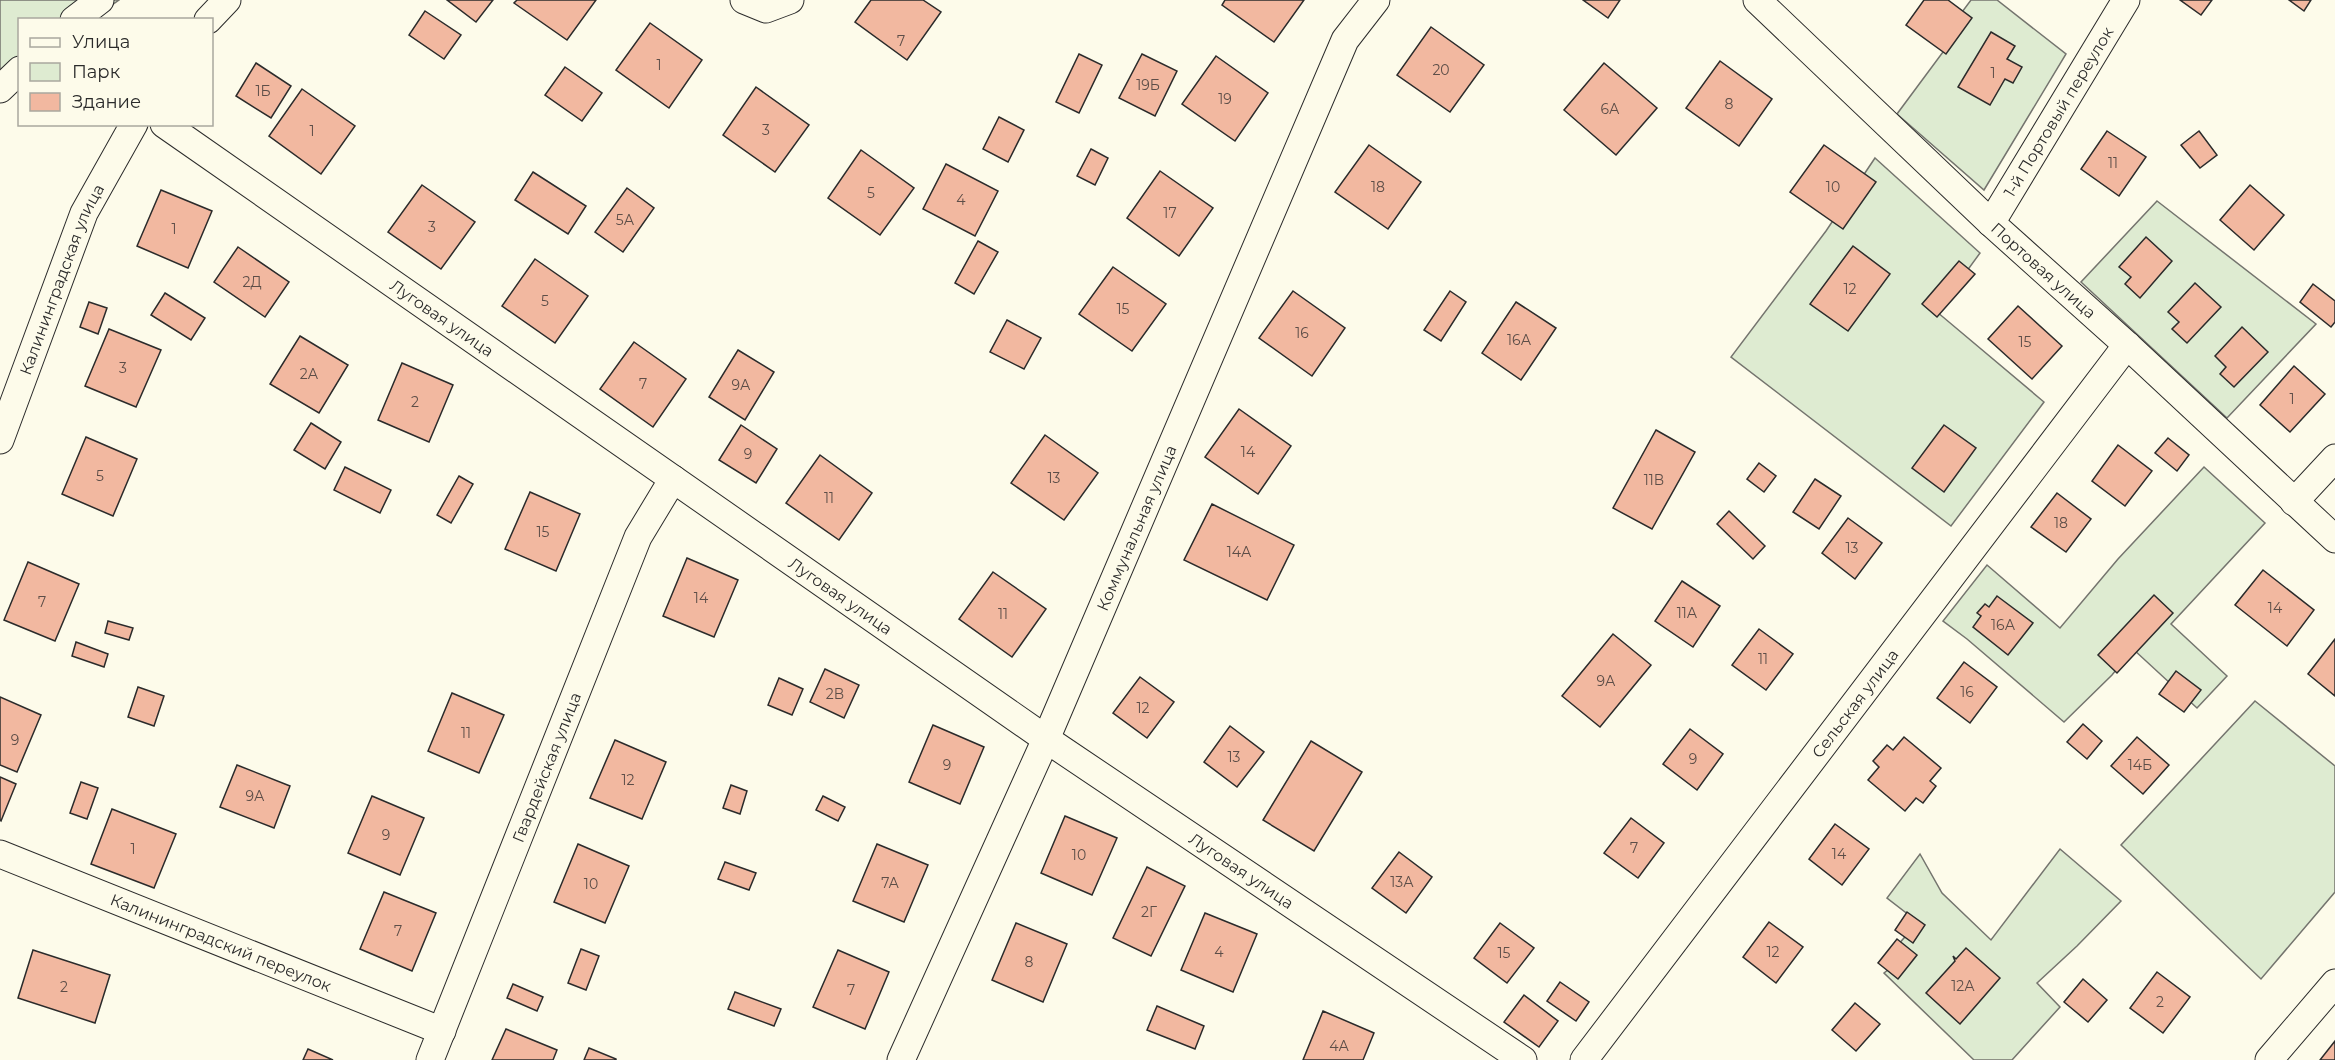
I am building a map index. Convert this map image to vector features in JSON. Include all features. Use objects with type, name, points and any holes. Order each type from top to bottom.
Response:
[{"type":"street","points":[[77,18],[100,0]]},
{"type":"street","points":[[210,18],[227,0]]},
{"type":"street","points":[[744,0],[766,9],[790,0]]},
{"type":"street","name":"Коммунальная улица","points":[[901,1060],[1046,739],[1345,40],[1376,0]]},
{"type":"street","name":"Портовая улица","points":[[1757,0],[1991,224],[2127,345],[2335,540]]},
{"type":"street","name":"1-й Портовый переулок","points":[[1991,224],[2126,0]]},
{"type":"street","points":[[0,89],[18,72]]},
{"type":"street","name":"Калининградская улица","points":[[0,440],[84,213],[133,126]]},
{"type":"street","name":"Луговая улица","points":[[167,126],[1046,739],[1522,1060]]},
{"type":"street","name":"Сельская улица","points":[[1584,1060],[2127,345]]},
{"type":"street","points":[[2294,502],[2335,458]]},
{"type":"street","name":"Гвардейская улица","points":[[430,1060],[638,537],[673,479]]},
{"type":"street","name":"Калининградский переулок","points":[[0,854],[442,1031]]},
{"type":"street","points":[[2269,1060],[2335,983]]},
{"type":"green space","points":[[0,0],[119,0],[93,18],[18,18],[18,79],[0,96]]},
{"type":"green space","points":[[1971,0],[1997,0],[2066,54],[1984,190],[1897,114],[1969,17],[1962,12]]},
{"type":"green space","points":[[1875,158],[1980,253],[1937,312],[2044,402],[1951,526],[1731,357],[1826,231]]},
{"type":"green space","points":[[2157,201],[2316,324],[2227,418],[2081,282]]},
{"type":"green space","points":[[2204,467],[2265,523],[2171,624],[2227,676],[2197,708],[2133,649],[2112,675],[2064,722],[1943,621],[1987,565],[2060,628],[2118,559]]},
{"type":"green space","points":[[2255,701],[2335,766],[2335,892],[2261,979],[2121,845]]},
{"type":"green space","points":[[2060,849],[2121,901],[2037,983],[2060,1007],[2012,1060],[1974,1060],[1884,973],[1889,969],[1897,946],[1918,922],[1887,898],[1920,854],[1942,893],[1991,940]]},
{"type":"building","points":[[447,0],[493,0],[476,22]]},
{"type":"building","points":[[517,0],[596,0],[567,40],[514,3]]},
{"type":"building","points":[[871,0],[923,0],[941,12],[907,60],[855,22]]},
{"type":"building","points":[[1225,0],[1304,0],[1274,42],[1222,5]]},
{"type":"building","points":[[1583,0],[1620,0],[1608,18]]},
{"type":"building","points":[[1924,0],[1948,0],[1972,18],[1946,54],[1906,25]]},
{"type":"building","points":[[2180,0],[2212,0],[2201,15]]},
{"type":"building","points":[[2289,0],[2311,0],[2304,11]]},
{"type":"building","points":[[425,11],[461,35],[444,59],[409,35]]},
{"type":"building","points":[[650,23],[702,60],[669,108],[616,70]]},
{"type":"building","points":[[1431,27],[1484,65],[1450,112],[1397,75]]},
{"type":"building","points":[[1991,32],[2015,46],[2007,59],[2022,67],[2013,83],[2005,79],[1990,105],[1958,87]]},
{"type":"building","points":[[1079,54],[1102,65],[1079,113],[1056,102]]},
{"type":"building","points":[[1142,54],[1177,71],[1155,116],[1119,98]]},
{"type":"building","points":[[1216,56],[1268,93],[1235,141],[1182,104]]},
{"type":"building","points":[[1720,61],[1772,99],[1739,146],[1686,108]]},
{"type":"building","points":[[256,63],[291,86],[271,118],[236,96]]},
{"type":"building","points":[[1604,63],[1657,108],[1616,155],[1564,110]]},
{"type":"building","points":[[565,67],[602,93],[582,121],[545,95]]},
{"type":"building","points":[[756,87],[809,125],[775,172],[723,135]]},
{"type":"building","points":[[302,89],[355,126],[321,174],[269,136]]},
{"type":"building","points":[[999,117],[1024,130],[1008,162],[983,149]]},
{"type":"building","points":[[2107,131],[2146,157],[2119,196],[2081,169]]},
{"type":"building","points":[[2199,131],[2217,155],[2200,168],[2181,145]]},
{"type":"building","points":[[1369,145],[1421,182],[1388,229],[1335,192]]},
{"type":"building","points":[[1824,145],[1876,182],[1843,229],[1790,192]]},
{"type":"building","points":[[1091,149],[1108,158],[1095,185],[1077,176]]},
{"type":"building","points":[[861,150],[914,188],[880,235],[828,198]]},
{"type":"building","points":[[946,164],[998,191],[975,236],[923,209]]},
{"type":"building","points":[[1160,171],[1213,208],[1179,256],[1127,218]]},
{"type":"building","points":[[533,172],[586,206],[568,234],[515,200]]},
{"type":"building","points":[[422,185],[475,222],[441,269],[388,232]]},
{"type":"building","points":[[2250,185],[2284,215],[2254,250],[2220,220]]},
{"type":"building","points":[[627,188],[654,208],[623,252],[595,232]]},
{"type":"building","points":[[161,190],[212,211],[188,268],[137,246]]},
{"type":"building","points":[[2146,237],[2172,261],[2140,298],[2125,284],[2131,277],[2119,267]]},
{"type":"building","points":[[978,241],[998,252],[974,294],[955,283]]},
{"type":"building","points":[[1853,246],[1890,274],[1848,331],[1810,304]]},
{"type":"building","points":[[238,247],[289,282],[265,317],[214,282]]},
{"type":"building","points":[[535,259],[588,296],[555,343],[502,306]]},
{"type":"building","points":[[1959,261],[1975,274],[1937,317],[1922,304]]},
{"type":"building","points":[[1113,267],[1166,304],[1132,351],[1079,314]]},
{"type":"building","points":[[2195,283],[2221,307],[2187,343],[2172,329],[2179,322],[2168,312]]},
{"type":"building","points":[[2313,284],[2335,301],[2335,322],[2331,327],[2300,302]]},
{"type":"building","points":[[1293,291],[1345,328],[1312,376],[1259,338]]},
{"type":"building","points":[[1450,291],[1466,302],[1441,341],[1424,330]]},
{"type":"building","points":[[165,293],[205,318],[191,340],[151,315]]},
{"type":"building","points":[[89,302],[107,308],[98,334],[80,327]]},
{"type":"building","points":[[1516,302],[1556,328],[1521,380],[1482,353]]},
{"type":"building","points":[[2018,306],[2062,346],[2032,379],[1988,339]]},
{"type":"building","points":[[1007,320],[1041,338],[1024,369],[990,352]]},
{"type":"building","points":[[2242,327],[2268,352],[2234,387],[2220,374],[2226,367],[2215,356]]},
{"type":"building","points":[[109,329],[161,350],[136,407],[85,386]]},
{"type":"building","points":[[300,336],[348,365],[319,413],[270,384]]},
{"type":"building","points":[[634,342],[686,379],[653,427],[600,389]]},
{"type":"building","points":[[738,350],[774,372],[745,420],[709,397]]},
{"type":"building","points":[[402,363],[453,385],[429,442],[378,420]]},
{"type":"building","points":[[2294,366],[2325,394],[2290,432],[2260,405]]},
{"type":"building","points":[[1239,409],[1291,446],[1258,494],[1205,457]]},
{"type":"building","points":[[311,423],[341,442],[325,469],[294,450]]},
{"type":"building","points":[[741,425],[777,449],[756,483],[719,460]]},
{"type":"building","points":[[1944,425],[1976,448],[1944,492],[1912,468]]},
{"type":"building","points":[[1656,430],[1695,452],[1652,529],[1613,508]]},
{"type":"building","points":[[1045,435],[1098,473],[1064,520],[1011,483]]},
{"type":"building","points":[[86,437],[137,459],[113,516],[62,494]]},
{"type":"building","points":[[2168,438],[2189,455],[2177,471],[2155,453]]},
{"type":"building","points":[[2118,445],[2152,471],[2125,506],[2092,481]]},
{"type":"building","points":[[820,455],[872,493],[839,540],[786,503]]},
{"type":"building","points":[[1759,463],[1776,476],[1764,492],[1747,479]]},
{"type":"building","points":[[345,467],[391,490],[380,513],[334,490]]},
{"type":"building","points":[[459,476],[473,484],[451,523],[437,515]]},
{"type":"building","points":[[1815,479],[1841,496],[1819,529],[1793,512]]},
{"type":"building","points":[[530,492],[580,514],[556,571],[505,549]]},
{"type":"building","points":[[2057,493],[2091,519],[2066,552],[2031,527]]},
{"type":"building","points":[[1212,504],[1294,545],[1267,600],[1184,560]]},
{"type":"building","points":[[1729,511],[1765,546],[1753,559],[1717,524]]},
{"type":"building","points":[[1848,518],[1882,543],[1855,579],[1822,553]]},
{"type":"building","points":[[687,558],[738,580],[714,637],[663,616]]},
{"type":"building","points":[[28,562],[79,584],[55,641],[4,620]]},
{"type":"building","points":[[2263,570],[2314,610],[2287,646],[2235,605]]},
{"type":"building","points":[[993,572],[1046,609],[1012,657],[959,619]]},
{"type":"building","points":[[1682,581],[1720,606],[1693,647],[1655,621]]},
{"type":"building","points":[[2154,595],[2173,613],[2117,673],[2098,655]]},
{"type":"building","points":[[1997,596],[2033,623],[2008,655],[1973,627],[1981,616],[1977,613],[1985,604],[1989,607]]},
{"type":"building","points":[[108,621],[133,628],[129,640],[105,633]]},
{"type":"building","points":[[1759,629],[1793,654],[1766,690],[1732,665]]},
{"type":"building","points":[[1613,634],[1651,665],[1600,727],[1562,696]]},
{"type":"building","points":[[2335,639],[2335,696],[2308,674]]},
{"type":"building","points":[[76,642],[108,654],[104,667],[72,656]]},
{"type":"building","points":[[1964,662],[1997,687],[1970,723],[1937,698]]},
{"type":"building","points":[[825,669],[859,685],[844,718],[810,702]]},
{"type":"building","points":[[2176,671],[2201,690],[2184,712],[2159,694]]},
{"type":"building","points":[[1140,677],[1174,702],[1147,738],[1113,713]]},
{"type":"building","points":[[779,678],[803,689],[792,715],[768,705]]},
{"type":"building","points":[[138,687],[164,696],[154,726],[128,717]]},
{"type":"building","points":[[452,693],[504,715],[479,773],[428,751]]},
{"type":"building","points":[[0,697],[41,715],[17,772],[0,765]]},
{"type":"building","points":[[2083,724],[2102,741],[2087,759],[2067,742]]},
{"type":"building","points":[[933,725],[984,747],[960,804],[909,782]]},
{"type":"building","points":[[1230,726],[1264,752],[1237,787],[1204,762]]},
{"type":"building","points":[[1690,729],[1723,754],[1697,790],[1663,764]]},
{"type":"building","points":[[1904,737],[1941,768],[1930,781],[1936,786],[1923,803],[1916,798],[1905,811],[1868,780],[1879,767],[1873,761],[1887,745],[1893,750]]},
{"type":"building","points":[[2137,737],[2169,765],[2143,794],[2111,766]]},
{"type":"building","points":[[615,740],[666,762],[642,819],[590,798]]},
{"type":"building","points":[[1311,741],[1362,772],[1314,851],[1263,820]]},
{"type":"building","points":[[237,765],[290,786],[274,828],[220,807]]},
{"type":"building","points":[[0,777],[16,784],[1,821],[0,820]]},
{"type":"building","points":[[81,782],[98,788],[87,819],[70,813]]},
{"type":"building","points":[[731,785],[747,791],[740,814],[723,808]]},
{"type":"building","points":[[372,796],[424,818],[400,875],[348,853]]},
{"type":"building","points":[[823,796],[845,807],[838,821],[816,810]]},
{"type":"building","points":[[112,809],[176,834],[154,888],[91,864]]},
{"type":"building","points":[[1065,816],[1117,838],[1092,895],[1041,873]]},
{"type":"building","points":[[1631,818],[1664,843],[1638,878],[1604,853]]},
{"type":"building","points":[[1835,824],[1869,849],[1842,885],[1809,859]]},
{"type":"building","points":[[578,844],[629,866],[605,923],[554,902]]},
{"type":"building","points":[[877,844],[928,865],[904,922],[853,901]]},
{"type":"building","points":[[1399,852],[1432,877],[1406,913],[1372,888]]},
{"type":"building","points":[[725,862],[756,873],[749,890],[718,879]]},
{"type":"building","points":[[1147,867],[1185,886],[1151,956],[1113,938]]},
{"type":"building","points":[[384,892],[436,913],[412,971],[360,949]]},
{"type":"building","points":[[1907,912],[1925,925],[1913,943],[1895,930]]},
{"type":"building","points":[[1205,913],[1257,934],[1233,992],[1181,970]]},
{"type":"building","points":[[1769,922],[1803,947],[1776,983],[1743,957]]},
{"type":"building","points":[[1016,923],[1067,944],[1043,1002],[992,980]]},
{"type":"building","points":[[1500,923],[1534,948],[1507,983],[1474,958]]},
{"type":"building","points":[[1897,939],[1917,955],[1898,979],[1878,963]]},
{"type":"building","points":[[1966,948],[2000,978],[1960,1024],[1926,993],[1955,961],[1953,956],[1956,959]]},
{"type":"building","points":[[581,949],[599,956],[586,990],[568,983]]},
{"type":"building","points":[[33,950],[110,975],[95,1023],[18,998]]},
{"type":"building","points":[[838,950],[889,972],[865,1029],[813,1007]]},
{"type":"building","points":[[2157,972],[2190,997],[2163,1033],[2130,1008]]},
{"type":"building","points":[[2083,979],[2107,1000],[2088,1022],[2064,1002]]},
{"type":"building","points":[[1560,982],[1589,1002],[1576,1021],[1547,1001]]},
{"type":"building","points":[[513,984],[543,997],[537,1011],[507,998]]},
{"type":"building","points":[[735,992],[781,1009],[774,1026],[728,1009]]},
{"type":"building","points":[[1524,995],[1558,1021],[1539,1047],[1504,1022]]},
{"type":"building","points":[[1855,1003],[1880,1024],[1856,1051],[1832,1030]]},
{"type":"building","points":[[1157,1006],[1204,1026],[1195,1049],[1147,1030]]},
{"type":"building","points":[[1323,1011],[1374,1033],[1363,1060],[1303,1060]]},
{"type":"building","points":[[506,1029],[557,1050],[553,1060],[492,1060]]},
{"type":"building","points":[[2335,1041],[2335,1060],[2320,1060]]},
{"type":"building","points":[[589,1048],[616,1059],[616,1060],[584,1060]]},
{"type":"building","points":[[308,1049],[333,1060],[303,1060]]}]
